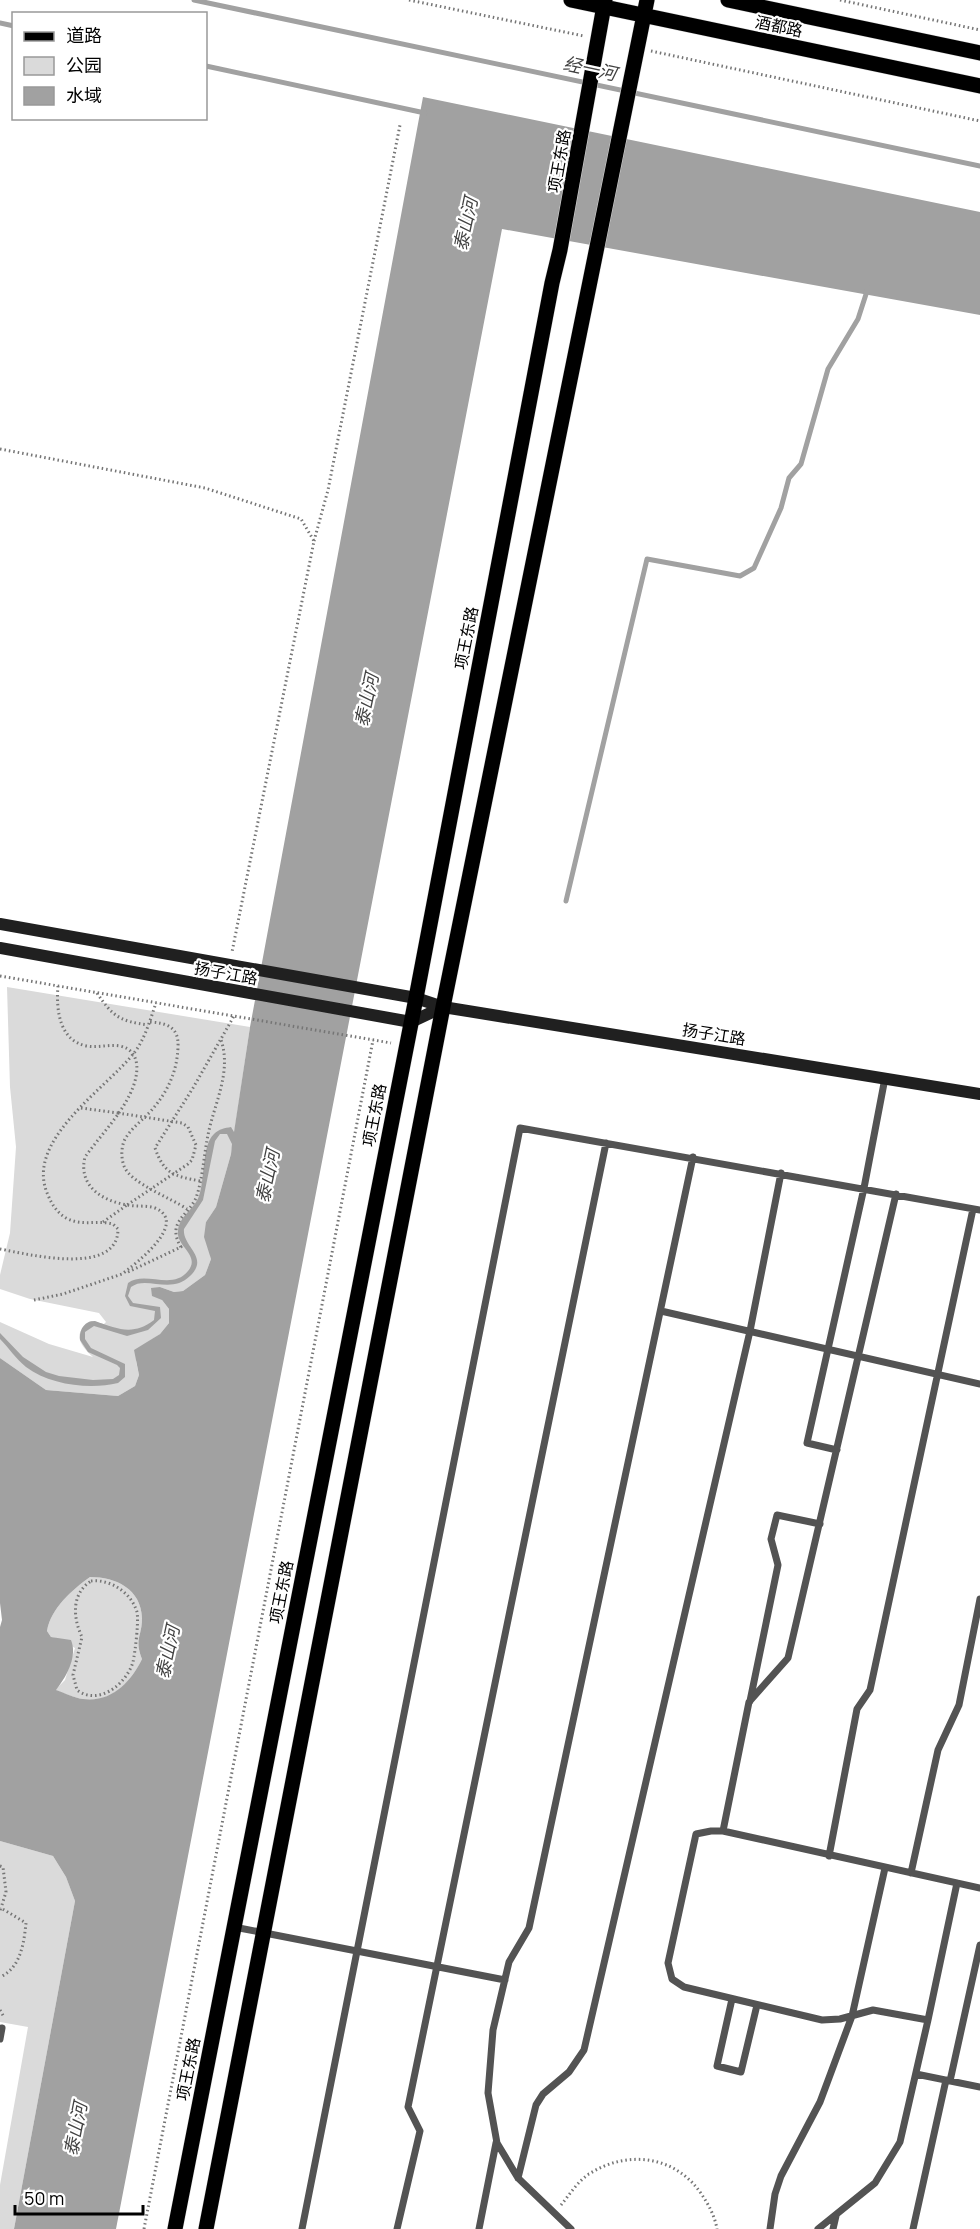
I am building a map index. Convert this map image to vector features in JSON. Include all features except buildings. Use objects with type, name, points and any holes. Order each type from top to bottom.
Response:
[{"type":"main road","name":"酒都路","points":[[571,0],[605,3],[644,16],[980,86]]},
{"type":"main road","points":[[206,2229],[443,1007],[647,0]]},
{"type":"main road","name":"酒都路","points":[[728,0],[980,52]]},
{"type":"main road","name":"项王东路","points":[[175,2229],[416,998],[560,250],[605,3]]},
{"type":"street","name":"扬子江路","points":[[0,924],[363,988],[416,998],[443,1007],[980,1094]]},
{"type":"street","name":"扬子江路","points":[[0,948],[411,1022]]},
{"type":"street","points":[[411,1022],[443,1007]]},
{"type":"lane","points":[[837,1450],[807,1443],[864,1188],[885,1078]]},
{"type":"lane","points":[[302,2229],[520,1128],[977,1209],[938,1374],[870,1690],[857,1709],[829,1856]]},
{"type":"lane","points":[[397,2229],[420,2131],[408,2107],[606,1143]]},
{"type":"lane","points":[[480,2229],[496,2143],[488,2093],[493,2030],[509,1962],[529,1928],[693,1158]]},
{"type":"lane","points":[[518,2178],[536,2105],[543,2094],[569,2072],[584,2050],[750,1331],[781,1173]]},
{"type":"lane","points":[[749,1702],[788,1658],[896,1194]]},
{"type":"lane","points":[[661,1311],[980,1384]]},
{"type":"lane","points":[[723,1831],[778,1565],[771,1539],[777,1515],[820,1524]]},
{"type":"lane","points":[[911,1874],[938,1750],[959,1705],[980,1599]]},
{"type":"lane","points":[[928,2020],[873,2010],[840,2019],[822,2020],[684,1987],[672,1979],[668,1963],[696,1834],[723,1831],[980,1888]]},
{"type":"lane","points":[[770,2229],[775,2194],[781,2176],[820,2102],[852,2016],[885,1868]]},
{"type":"lane","points":[[818,2229],[875,2183],[900,2142],[957,1883]]},
{"type":"lane","points":[[234,1926],[505,1980]]},
{"type":"lane","points":[[914,2229],[980,1945]]},
{"type":"lane","points":[[732,1999],[717,2066],[741,2072],[757,2005]]},
{"type":"lane","points":[[0,2039],[2,2028]]},
{"type":"lane","points":[[915,2074],[980,2087]]},
{"type":"lane","points":[[496,2143],[518,2178],[571,2229]]},
{"type":"lane","points":[[833,2229],[836,2216]]},
{"type":"path","points":[[409,0],[599,39]]},
{"type":"path","points":[[840,0],[980,30]]},
{"type":"path","points":[[636,54],[980,121]]},
{"type":"path","points":[[229,965],[314,541],[328,490],[400,125]]},
{"type":"path","points":[[0,449],[205,488],[301,519],[314,541]]},
{"type":"path","points":[[0,976],[356,1037]]},
{"type":"path","points":[[58,986],[58,1013],[61,1024],[72,1039],[87,1046],[120,1046],[132,1055],[138,1069],[130,1094],[85,1156],[82,1166],[84,1176],[98,1194],[116,1203],[150,1207],[159,1210],[165,1216],[166,1226],[156,1246],[122,1274]]},
{"type":"path","points":[[97,992],[108,1010],[120,1020],[165,1023],[173,1028],[178,1044],[173,1080],[150,1112],[124,1141],[123,1162],[125,1170],[134,1179],[187,1209]]},
{"type":"path","points":[[0,1249],[58,1259],[81,1259],[105,1252],[113,1245],[118,1236],[118,1229],[113,1224],[76,1222],[66,1218],[54,1207],[45,1190],[44,1172],[50,1149],[59,1131],[132,1055],[144,1036],[156,1003]]},
{"type":"path","points":[[200,1181],[177,1177],[169,1173],[155,1148],[234,1016]]},
{"type":"path","points":[[34,1300],[63,1294],[122,1274],[181,1247],[176,1238],[177,1230],[180,1220],[197,1196],[224,1068],[224,1049],[221,1040]]},
{"type":"path","points":[[144,2229],[373,1040]]},
{"type":"path","points":[[80,1108],[182,1123],[190,1130],[196,1145],[192,1160],[188,1164],[101,1223]]},
{"type":"path","points":[[91,1581],[118,1588],[133,1604],[138,1620],[132,1665],[113,1690],[91,1697],[76,1690],[73,1675],[82,1637],[75,1617],[80,1589],[91,1581]]},
{"type":"path","points":[[0,1866],[3,1867],[6,1892],[1,1909],[26,1923],[22,1951],[7,1974],[0,1977]]},
{"type":"path","points":[[554,2214],[588,2175],[605,2165],[627,2159],[644,2159],[661,2162],[682,2172],[698,2188],[708,2204],[717,2229]]},
{"type":"green space","points":[[7,987],[250,1027],[231,1154],[216,1207],[206,1222],[211,1259],[205,1275],[183,1291],[174,1292],[160,1287],[162,1300],[169,1309],[169,1323],[160,1334],[148,1342],[136,1361],[139,1375],[135,1386],[118,1396],[46,1390],[0,1358],[0,1322],[49,1344],[93,1357],[82,1344],[81,1330],[90,1321],[104,1324],[106,1322],[99,1313],[30,1299],[0,1289],[0,1275],[10,1233],[16,1147],[10,1087]]},
{"type":"green space","points":[[90,1577],[118,1582],[132,1592],[141,1608],[142,1618],[138,1642],[142,1659],[137,1668],[119,1690],[93,1700],[76,1698],[55,1690],[65,1680],[75,1648],[51,1637],[47,1631],[58,1607]]},
{"type":"green space","points":[[0,1841],[53,1856],[66,1877],[75,1901],[14,2229],[0,2229],[0,2185],[28,2027],[0,2022]]},
{"type":"water","name":"泰山河","points":[[423,97],[980,212],[980,315],[502,229],[116,2229],[14,2229],[75,1901],[66,1877],[53,1856],[0,1841],[0,1627],[2,1620],[0,1603],[0,1358],[46,1390],[118,1396],[135,1386],[139,1375],[134,1350],[160,1334],[169,1323],[169,1309],[162,1300],[152,1296],[151,1288],[160,1287],[174,1292],[183,1291],[205,1275],[211,1259],[204,1237],[206,1222],[216,1207],[231,1154],[232,1144],[227,1134],[220,1134],[215,1141],[203,1200],[184,1229],[187,1241],[196,1258],[195,1269],[190,1276],[175,1284],[144,1283],[131,1287],[128,1296],[133,1303],[160,1307],[161,1318],[148,1330],[127,1336],[94,1326],[85,1332],[85,1339],[91,1348],[125,1364],[125,1377],[118,1383],[95,1386],[58,1382],[22,1364],[0,1339],[0,1333],[23,1357],[46,1372],[93,1380],[113,1379],[119,1375],[120,1368],[117,1365],[88,1352],[80,1340],[81,1330],[85,1324],[95,1321],[125,1330],[146,1325],[154,1320],[155,1311],[130,1306],[125,1296],[128,1283],[142,1278],[174,1279],[182,1277],[188,1271],[192,1260],[178,1237],[179,1226],[199,1196],[210,1139],[224,1128],[231,1127],[234,1132],[250,1027]],"holes":[[[90,1577],[118,1582],[132,1592],[137,1599],[142,1618],[138,1642],[142,1659],[132,1676],[119,1689],[102,1698],[83,1699],[56,1690],[70,1666],[73,1646],[71,1640],[51,1637],[47,1631],[53,1615],[70,1594]]]},
{"type":"waterway","name":"经一河","points":[[194,0],[980,166]]},
{"type":"waterway","points":[[0,23],[12,26]]},
{"type":"waterway","points":[[207,66],[425,113]]},
{"type":"waterway","points":[[566,901],[647,559],[740,576],[754,568],[781,508],[789,478],[801,464],[828,369],[858,319],[868,288]]}]
